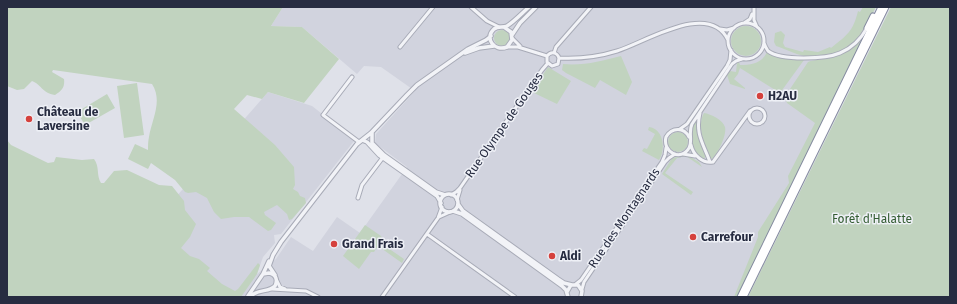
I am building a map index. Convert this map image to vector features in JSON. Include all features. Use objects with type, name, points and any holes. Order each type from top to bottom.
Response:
[{"type":"highway","points":[[867,28],[880,7]]},
{"type":"highway","points":[[740,297],[880,7]]},
{"type":"highway","points":[[744,297],[886,7]]},
{"type":"street","points":[[400,47],[433,7]]},
{"type":"street","points":[[471,7],[491,26],[491,41],[495,46],[500,49],[515,46],[521,47],[547,56]]},
{"type":"street","points":[[248,297],[263,274],[268,262],[286,235],[360,141],[373,131],[410,91],[470,48],[486,40],[491,34],[529,7]]},
{"type":"street","points":[[508,47],[518,25],[536,7]]},
{"type":"street","points":[[554,53],[556,47],[591,7]]},
{"type":"street","points":[[559,58],[588,57],[613,52],[630,47],[666,30],[683,25],[706,24],[727,30],[734,28],[750,19],[754,9]]},
{"type":"street","points":[[754,9],[754,20],[763,36],[764,43],[768,51],[797,58],[822,57],[836,54],[848,48],[859,39],[867,28]]},
{"type":"street","points":[[487,21],[509,30],[516,44],[521,47]]},
{"type":"street","points":[[742,24],[750,24],[758,28]]},
{"type":"street","points":[[679,130],[687,124],[731,58],[731,50],[728,40],[724,33],[718,28]]},
{"type":"street","points":[[728,40],[734,28]]},
{"type":"street","points":[[682,154],[689,148],[691,126],[732,64],[738,60],[758,55],[764,43]]},
{"type":"street","points":[[459,56],[479,48],[495,46]]},
{"type":"street","points":[[731,50],[736,56],[742,59]]},
{"type":"street","points":[[547,56],[550,53],[554,53]]},
{"type":"street","points":[[554,53],[557,54],[559,58]]},
{"type":"street","points":[[547,56],[548,63],[552,66],[559,62],[559,58]]},
{"type":"street","name":"Rue Olympe de Gouges","points":[[451,194],[455,193],[460,188],[548,63]]},
{"type":"street","points":[[352,77],[323,115],[360,141],[367,142],[384,157],[437,196],[445,210],[462,214],[562,286],[567,292],[568,297]]},
{"type":"street","points":[[699,157],[690,154],[675,154],[670,152],[666,148],[665,142],[667,136],[672,131],[679,130],[685,132],[690,139],[692,150],[705,162],[710,162],[715,160],[750,111],[758,108],[763,110],[765,120],[762,123],[758,125],[745,122],[740,126]]},
{"type":"street","points":[[701,110],[698,122],[698,131],[710,162]]},
{"type":"street","points":[[750,111],[749,118],[752,124]]},
{"type":"street","points":[[373,131],[373,145],[384,157],[436,192],[445,196]]},
{"type":"street","name":"Rue des Montagnards","points":[[574,285],[581,280],[662,162],[666,148]]},
{"type":"street","name":"Rue des Montagnards","points":[[582,289],[586,278],[665,162],[675,154]]},
{"type":"street","points":[[358,198],[362,185],[384,157]]},
{"type":"street","name":"Rue Olympe de Gouges","points":[[458,202],[460,188]]},
{"type":"street","points":[[438,218],[442,198],[451,194],[458,202],[462,210],[558,279],[566,284],[574,285],[582,289],[582,296]]},
{"type":"street","points":[[382,297],[438,218],[456,208],[458,202]]},
{"type":"street","points":[[427,234],[515,297]]},
{"type":"street","points":[[273,255],[269,266],[277,281],[281,288],[293,290]]},
{"type":"street","points":[[263,274],[268,273],[274,275]]},
{"type":"street","points":[[260,278],[261,286],[266,289]]},
{"type":"street","points":[[272,289],[276,285],[277,281]]},
{"type":"street","points":[[567,292],[568,287],[574,285]]},
{"type":"street","points":[[248,297],[256,292],[266,289],[306,291],[318,297]]},
{"type":"shaded area","points":[[283,7],[876,7],[735,297],[237,297],[139,239],[268,92],[312,106],[354,141],[281,234],[274,235],[275,243],[263,257],[257,274],[276,259],[291,237],[313,251],[337,217],[360,233],[407,167],[375,143],[376,134],[415,91],[381,67],[364,66],[357,74],[302,27],[271,26]]},
{"type":"green space","points":[[7,7],[283,7],[271,26],[302,27],[339,59],[304,103],[268,92],[262,99],[247,95],[234,109],[275,145],[294,167],[295,185],[293,189],[298,192],[300,196],[305,198],[306,203],[292,219],[289,220],[287,214],[277,205],[264,212],[265,215],[276,223],[271,230],[268,231],[249,217],[221,219],[214,212],[207,198],[196,192],[185,192],[175,180],[151,163],[148,169],[128,159],[135,144],[148,150],[157,103],[157,97],[152,84],[53,70],[52,72],[64,79],[64,84],[60,92],[55,95],[47,92],[32,81],[24,89],[17,90],[7,86]]},
{"type":"green space","points":[[863,7],[876,7],[861,34],[844,49],[829,55],[814,57],[802,55],[776,46],[774,42],[775,33],[781,31],[785,35],[783,43],[785,47],[803,52],[804,50],[818,52],[830,47],[831,48],[849,32],[854,24],[858,11],[860,12]]},
{"type":"green space","name":"Forêt d'Halatte","points":[[891,7],[950,7],[950,297],[748,297]]},
{"type":"green space","points":[[746,26],[757,30],[761,41],[757,52],[746,56],[735,52],[731,41],[735,30]]},
{"type":"green space","points":[[499,30],[505,30],[510,35],[508,44],[505,46],[499,46],[494,41],[494,35]]},
{"type":"green space","points":[[866,33],[737,297],[734,297],[758,237],[758,232],[789,183],[788,176],[815,123],[787,103],[785,98],[786,95],[808,62],[841,55]]},
{"type":"green space","points":[[767,52],[780,57],[804,60],[780,93],[740,68],[734,79],[745,89],[730,84],[727,75],[730,71],[736,72],[737,63],[739,62],[740,65],[749,65],[756,63],[765,56]]},
{"type":"green space","points":[[621,56],[632,82],[626,95],[600,80],[595,88],[562,70],[563,64],[585,64]]},
{"type":"green space","points":[[548,67],[571,81],[557,104],[532,92]]},
{"type":"green space","points":[[137,83],[144,135],[124,138],[117,86]]},
{"type":"green space","points":[[107,94],[115,108],[85,125],[77,112]]},
{"type":"green space","points":[[704,113],[722,122],[725,127],[725,135],[722,144],[712,159],[710,158],[702,136],[701,124]]},
{"type":"green space","points":[[698,117],[697,132],[706,156],[704,159],[695,152],[692,141],[692,129]]},
{"type":"green space","points":[[649,127],[658,132],[661,136],[663,146],[659,160],[642,151],[644,148],[647,149],[655,134],[648,130]]},
{"type":"green space","points":[[678,132],[685,135],[688,142],[685,149],[678,152],[671,149],[668,142],[671,135]]},
{"type":"green space","points":[[7,140],[11,145],[48,163],[54,162],[56,157],[82,160],[94,159],[101,183],[104,183],[114,171],[127,170],[159,185],[172,186],[184,201],[185,210],[196,224],[190,237],[181,248],[190,256],[199,259],[210,268],[207,271],[222,284],[235,291],[258,263],[260,265],[257,274],[241,297],[7,297]]},
{"type":"green space","points":[[687,155],[699,162],[702,167],[686,156],[677,158],[665,173],[693,192],[691,195],[662,174],[672,158]]},
{"type":"green space","points":[[365,225],[381,236],[385,246],[404,259],[402,263],[378,246],[374,252],[371,252],[359,269],[343,256]]},
{"type":"place","name":"H2AU","points":[[760,96]]},
{"type":"place","name":"Château de Laversine","points":[[29,119]]},
{"type":"place","name":"Carrefour","points":[[693,237]]},
{"type":"place","name":"Grand Frais","points":[[334,244]]},
{"type":"place","name":"Aldi","points":[[552,256]]}]
